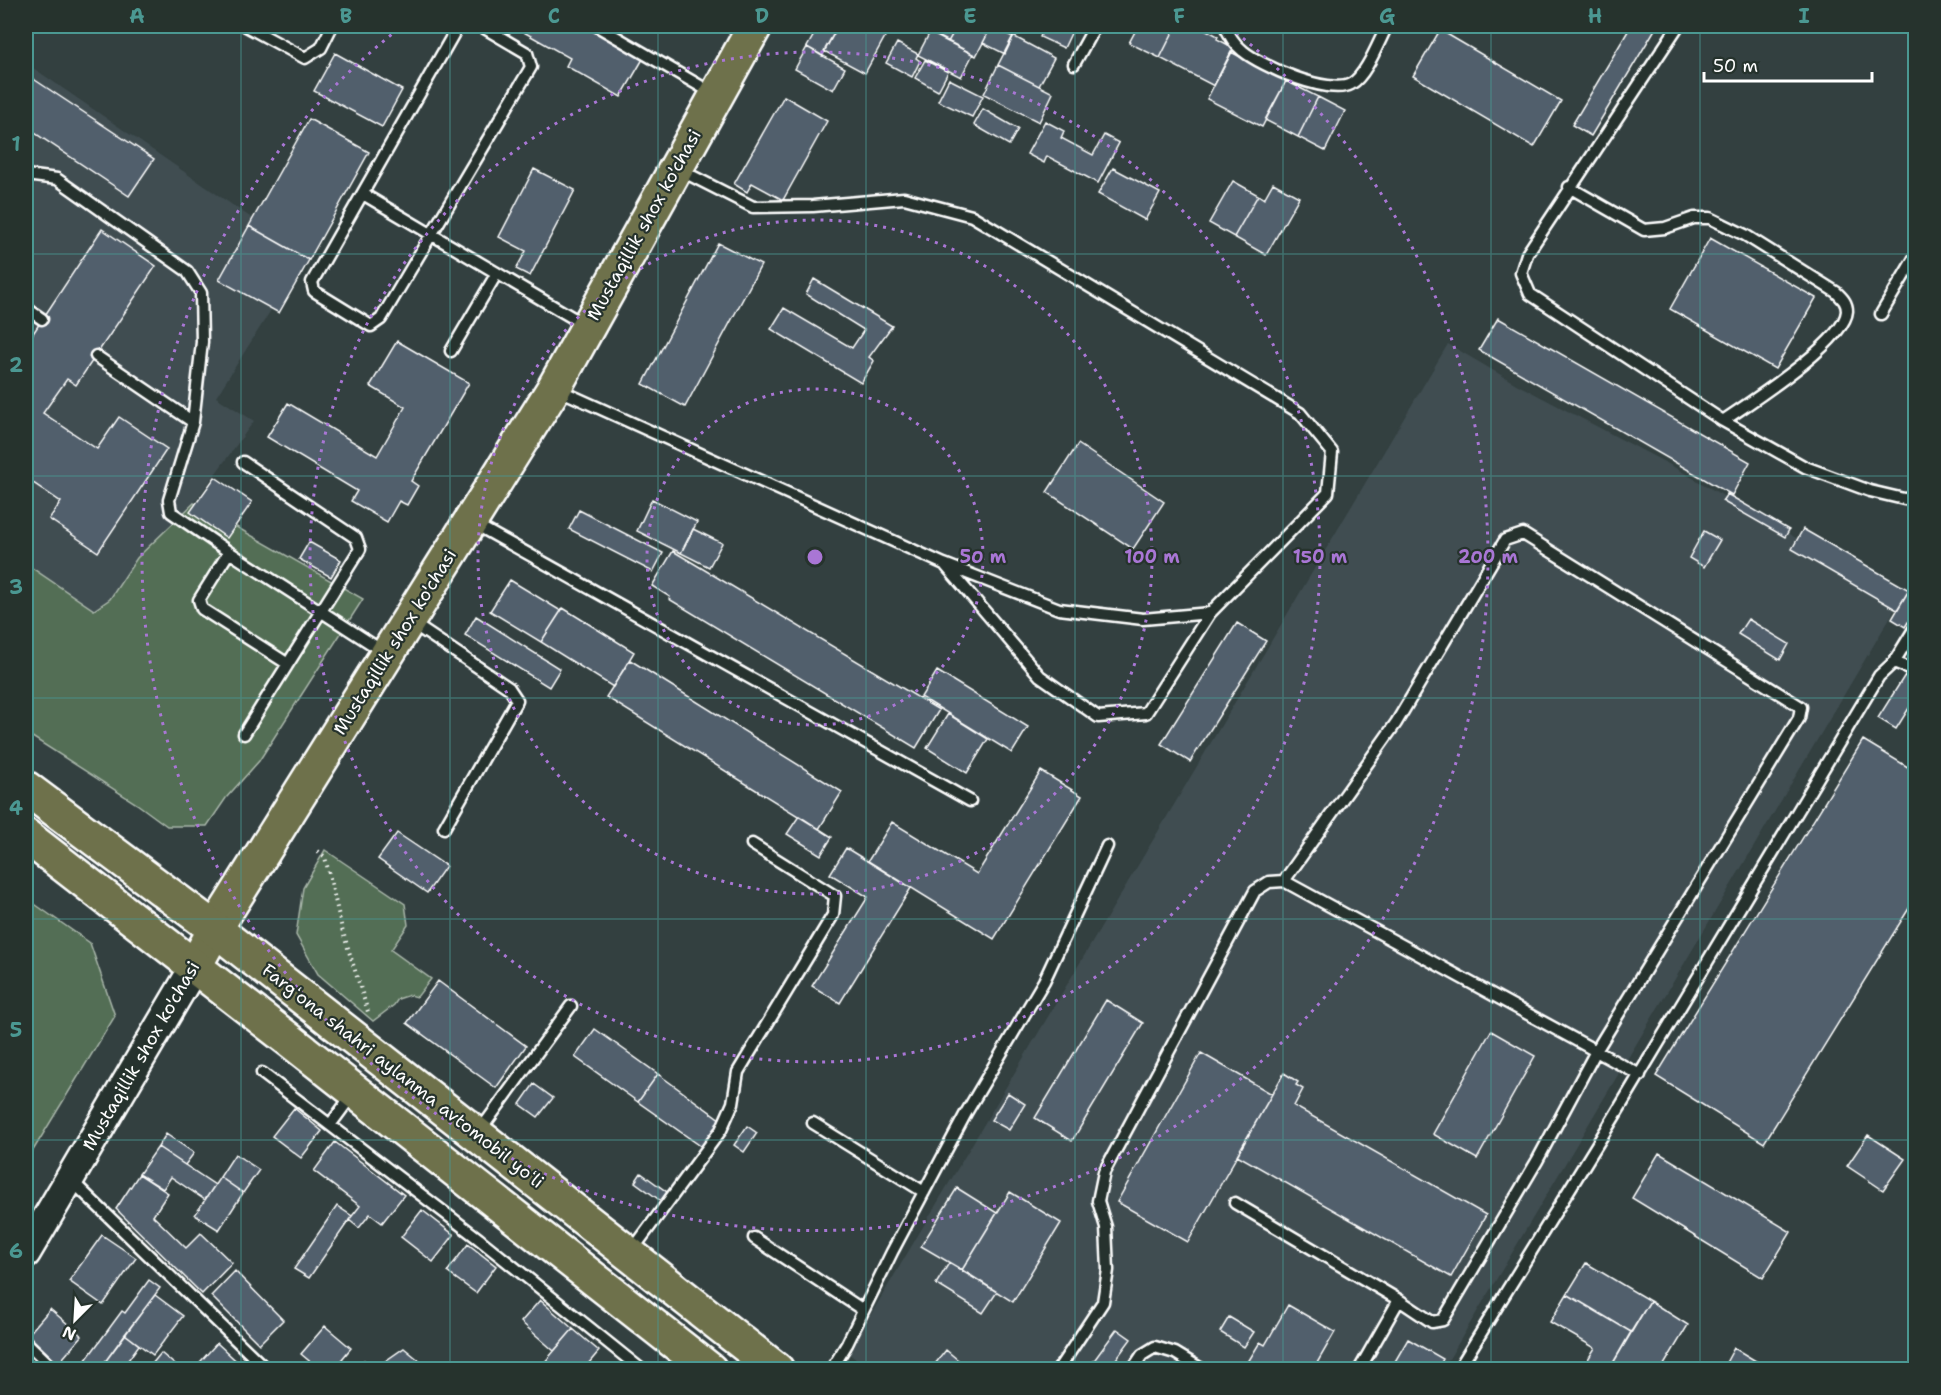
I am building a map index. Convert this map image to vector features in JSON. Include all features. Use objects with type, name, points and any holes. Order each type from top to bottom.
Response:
[{"type":"main road","name":"Mustaqillik shox ko'chasi","points":[[26,1253],[215,929],[554,388],[755,26]]},
{"type":"main road","name":"Fargʻona shahri aylanma avtomobil yoʻli","points":[[26,788],[215,929],[777,1370]]},
{"type":"main road","points":[[26,836],[710,1370]]},
{"type":"lane","points":[[246,26],[305,58],[321,48],[332,26]]},
{"type":"lane","points":[[458,26],[312,282],[314,291],[371,326],[381,319],[531,67],[527,53],[481,26]]},
{"type":"lane","points":[[597,26],[717,95]]},
{"type":"lane","points":[[1074,64],[1095,26]]},
{"type":"lane","points":[[1225,26],[1234,43],[1245,53],[1294,76],[1335,87],[1352,84],[1360,77],[1387,26]]},
{"type":"lane","points":[[1678,26],[1569,187],[1527,254],[1521,273],[1530,294],[1723,421],[1805,468],[1870,491],[1904,499],[1916,498]]},
{"type":"lane","points":[[676,167],[753,207],[813,206],[904,198],[972,216],[1300,413],[1332,452],[1328,493],[1210,613],[1146,713],[1098,717],[1040,676],[944,564]]},
{"type":"lane","points":[[26,176],[57,179],[187,271],[201,293],[202,342],[193,422],[169,500],[171,512],[321,613],[387,654]]},
{"type":"lane","points":[[1569,187],[1644,230],[1665,228],[1694,218],[1710,218],[1745,235],[1826,285],[1846,303],[1847,314],[1840,327],[1817,353],[1723,421]]},
{"type":"lane","points":[[363,194],[588,326]]},
{"type":"lane","points":[[1881,314],[1916,255]]},
{"type":"lane","points":[[451,351],[498,273]]},
{"type":"lane","points":[[26,308],[42,319]]},
{"type":"lane","points":[[96,356],[193,422]]},
{"type":"lane","points":[[554,388],[944,564],[1059,609],[1143,619],[1210,613]]},
{"type":"lane","points":[[243,462],[356,538],[360,549],[244,734]]},
{"type":"lane","points":[[470,521],[970,801]]},
{"type":"lane","points":[[1235,1203],[1432,1322],[1443,1320],[1537,1161],[1596,1051],[1799,718],[1801,706],[1523,534],[1505,540],[1396,723],[1284,880]]},
{"type":"lane","points":[[229,552],[199,600],[202,609],[288,664]]},
{"type":"lane","points":[[408,620],[509,688],[517,700],[444,828]]},
{"type":"lane","points":[[1458,1370],[1640,1075],[1879,676],[1894,662],[1916,626]]},
{"type":"lane","points":[[1894,662],[1916,671]]},
{"type":"lane","points":[[629,1254],[721,1130],[733,1103],[738,1072],[833,915],[835,896],[752,844]]},
{"type":"lane","points":[[831,1370],[966,1113],[1044,981],[1107,846]]},
{"type":"lane","points":[[1058,1370],[1103,1302],[1108,1270],[1106,1227],[1098,1201],[1104,1172],[1255,891],[1269,882],[1284,880],[1640,1075]]},
{"type":"lane","points":[[477,1135],[571,1006]]},
{"type":"lane","points":[[262,1073],[479,1239],[642,1370]]},
{"type":"lane","points":[[330,1125],[355,1091]]},
{"type":"lane","points":[[813,1123],[924,1192]]},
{"type":"lane","points":[[70,1178],[267,1370]]},
{"type":"lane","points":[[754,1238],[863,1310]]},
{"type":"lane","points":[[1359,1370],[1399,1300]]},
{"type":"lane","points":[[26,1342],[55,1370]]},
{"type":"lane","points":[[1132,1370],[1142,1355],[1155,1347],[1175,1353],[1203,1370]]},
{"type":"path","points":[[318,851],[325,857],[342,929],[371,1023]]},
{"type":"shaded area","points":[[26,63],[244,213],[307,253],[216,397],[254,421],[194,503],[363,599],[26,733]]},
{"type":"shaded area","points":[[1448,344],[1518,385],[1672,466],[1901,599],[1443,1369],[870,1370],[848,1353]]},
{"type":"green space","points":[[194,503],[363,599],[259,761],[226,798],[207,826],[167,826],[137,804],[26,733],[26,564],[94,610],[110,599],[137,558]]},
{"type":"green space","points":[[325,850],[405,904],[408,925],[391,950],[431,979],[417,997],[410,995],[398,999],[394,1005],[373,1021],[318,974],[296,935],[303,888]]},
{"type":"green space","points":[[26,898],[90,943],[115,1016],[26,1162]]},
{"type":"building","points":[[513,26],[585,26],[643,59],[621,97],[566,66],[570,58]]},
{"type":"building","points":[[819,26],[838,26],[822,56],[807,47]]},
{"type":"building","points":[[838,26],[870,26],[886,35],[865,73],[824,51]]},
{"type":"building","points":[[883,26],[905,26],[900,34]]},
{"type":"building","points":[[917,26],[957,26],[948,42]]},
{"type":"building","points":[[957,26],[968,26],[987,35],[976,56],[948,42]]},
{"type":"building","points":[[968,26],[990,26],[1013,37],[1005,54],[983,43],[987,35]]},
{"type":"building","points":[[1045,26],[1074,27],[1064,48],[1040,37]]},
{"type":"building","points":[[1138,26],[1176,26],[1160,58],[1129,43]]},
{"type":"building","points":[[1176,26],[1199,26],[1234,48],[1214,86],[1160,58]]},
{"type":"building","points":[[1631,26],[1657,26],[1591,136],[1572,125]]},
{"type":"building","points":[[1440,30],[1561,101],[1534,147],[1413,76]]},
{"type":"building","points":[[930,32],[973,54],[961,77],[918,55]]},
{"type":"building","points":[[1013,36],[1054,58],[1039,86],[998,65]]},
{"type":"building","points":[[897,43],[918,54],[916,58],[920,61],[912,77],[886,63]]},
{"type":"building","points":[[807,47],[845,68],[833,90],[795,69]]},
{"type":"building","points":[[1231,52],[1286,81],[1262,127],[1207,99]]},
{"type":"building","points":[[335,53],[402,90],[382,127],[314,91]]},
{"type":"building","points":[[925,60],[948,72],[938,91],[915,78]]},
{"type":"building","points":[[998,65],[1053,93],[1039,122],[984,94]]},
{"type":"building","points":[[32,78],[154,159],[129,196],[26,127],[26,88]]},
{"type":"building","points":[[949,79],[983,96],[972,117],[938,101]]},
{"type":"building","points":[[1286,81],[1318,97],[1298,137],[1265,120]]},
{"type":"building","points":[[784,96],[827,121],[783,200],[752,183],[747,192],[734,184]]},
{"type":"building","points":[[1318,97],[1345,111],[1325,151],[1298,137]]},
{"type":"building","points":[[983,109],[1018,129],[1009,145],[974,125]]},
{"type":"building","points":[[309,119],[369,152],[309,260],[249,226]]},
{"type":"building","points":[[1045,121],[1064,131],[1061,138],[1093,155],[1104,135],[1119,143],[1098,183],[1047,156],[1044,163],[1027,154]]},
{"type":"building","points":[[1113,168],[1160,193],[1145,220],[1098,194]]},
{"type":"building","points":[[534,169],[575,190],[530,276],[516,269],[526,251],[499,237]]},
{"type":"building","points":[[1233,181],[1258,195],[1234,237],[1209,223]]},
{"type":"building","points":[[1273,183],[1299,197],[1266,255],[1234,237],[1258,195],[1264,199]]},
{"type":"building","points":[[249,226],[309,260],[279,313],[219,280]]},
{"type":"building","points":[[102,229],[156,266],[76,385],[67,379],[43,413],[97,449],[119,417],[167,449],[98,552],[49,519],[61,502],[26,478],[26,358],[29,353],[26,350],[26,344]]},
{"type":"building","points":[[1710,238],[1816,298],[1775,369],[1670,309]]},
{"type":"building","points":[[718,243],[761,265],[685,407],[643,384]]},
{"type":"building","points":[[814,279],[892,326],[869,357],[874,361],[861,383],[771,329],[784,308],[852,348],[864,330],[806,294]]},
{"type":"building","points":[[1498,318],[1750,462],[1732,495],[1479,350]]},
{"type":"building","points":[[397,341],[469,383],[411,481],[418,486],[407,505],[399,501],[387,522],[351,501],[357,491],[267,437],[288,403],[377,456],[405,407],[370,386]]},
{"type":"building","points":[[1078,444],[1164,502],[1133,549],[1047,492]]},
{"type":"building","points":[[215,477],[252,502],[227,538],[190,512]]},
{"type":"building","points":[[1727,494],[1789,530],[1785,537],[1722,501]]},
{"type":"building","points":[[652,499],[697,522],[681,553],[637,531]]},
{"type":"building","points":[[579,510],[663,553],[653,572],[569,529]]},
{"type":"building","points":[[693,529],[722,543],[709,567],[681,553]]},
{"type":"building","points":[[1803,529],[1909,590],[1897,610],[1792,549]]},
{"type":"building","points":[[1704,531],[1720,540],[1704,567],[1689,558]]},
{"type":"building","points":[[309,542],[341,560],[331,577],[299,559]]},
{"type":"building","points":[[673,551],[939,710],[916,748],[669,599],[670,597],[652,586]]},
{"type":"building","points":[[1916,578],[1916,609],[1905,627],[1892,619]]},
{"type":"building","points":[[510,580],[561,611],[541,642],[490,611]]},
{"type":"building","points":[[563,608],[634,652],[613,687],[541,642]]},
{"type":"building","points":[[476,616],[560,669],[549,687],[465,635]]},
{"type":"building","points":[[1748,619],[1789,644],[1780,660],[1738,634]]},
{"type":"building","points":[[1237,623],[1266,641],[1190,762],[1161,744]]},
{"type":"building","points":[[630,660],[842,792],[819,829],[606,697]]},
{"type":"building","points":[[937,671],[1028,727],[1012,753],[921,697]]},
{"type":"building","points":[[1905,675],[1916,681],[1916,712],[1909,708],[1896,729],[1878,718]]},
{"type":"building","points":[[948,714],[988,739],[967,773],[927,748]]},
{"type":"building","points":[[1863,740],[1916,772],[1916,897],[1764,1143],[1656,1076]]},
{"type":"building","points":[[1041,771],[1082,796],[994,939],[868,861],[892,822],[977,874]]},
{"type":"building","points":[[799,816],[832,837],[821,855],[787,834]]},
{"type":"building","points":[[397,833],[446,866],[427,893],[378,859]]},
{"type":"building","points":[[846,848],[911,888],[840,1003],[812,986],[868,897],[830,874]]},
{"type":"building","points":[[438,981],[526,1046],[496,1088],[407,1023]]},
{"type":"building","points":[[1106,1000],[1143,1023],[1072,1141],[1035,1118]]},
{"type":"building","points":[[595,1029],[658,1074],[638,1102],[575,1057]]},
{"type":"building","points":[[1491,1031],[1535,1056],[1477,1159],[1433,1134]]},
{"type":"building","points":[[1201,1053],[1272,1094],[1188,1242],[1117,1202]]},
{"type":"building","points":[[1284,1073],[1298,1082],[1296,1085],[1303,1089],[1294,1106],[1486,1215],[1451,1277],[1237,1155]]},
{"type":"building","points":[[658,1074],[721,1120],[702,1147],[638,1102]]},
{"type":"building","points":[[534,1084],[553,1098],[538,1117],[520,1104]]},
{"type":"building","points":[[1008,1093],[1025,1104],[1009,1130],[991,1120]]},
{"type":"building","points":[[294,1108],[322,1131],[301,1158],[272,1136]]},
{"type":"building","points":[[747,1126],[757,1133],[744,1152],[734,1145]]},
{"type":"building","points":[[166,1134],[194,1153],[185,1165],[158,1147]]},
{"type":"building","points":[[1868,1135],[1905,1159],[1883,1190],[1847,1166]]},
{"type":"building","points":[[335,1142],[404,1195],[382,1223],[370,1214],[359,1228],[349,1220],[360,1206],[314,1171]]},
{"type":"building","points":[[158,1147],[215,1185],[205,1200],[171,1177],[163,1189],[139,1174]]},
{"type":"building","points":[[1659,1153],[1791,1232],[1763,1278],[1632,1198]]},
{"type":"building","points":[[235,1154],[259,1170],[243,1193],[220,1177]]},
{"type":"building","points":[[641,1173],[667,1192],[661,1201],[635,1182]]},
{"type":"building","points":[[139,1174],[168,1193],[153,1216],[186,1248],[201,1233],[232,1263],[202,1294],[116,1209]]},
{"type":"building","points":[[220,1177],[243,1193],[219,1230],[195,1215]]},
{"type":"building","points":[[957,1188],[997,1213],[962,1270],[921,1246]]},
{"type":"building","points":[[1010,1192],[1061,1223],[1013,1302],[962,1270]]},
{"type":"building","points":[[337,1206],[352,1216],[309,1278],[294,1269]]},
{"type":"building","points":[[422,1210],[454,1235],[433,1262],[401,1237]]},
{"type":"building","points":[[102,1235],[136,1258],[103,1305],[69,1281]]},
{"type":"building","points":[[468,1244],[496,1266],[476,1293],[447,1272]]},
{"type":"building","points":[[949,1263],[997,1292],[983,1313],[936,1284]]},
{"type":"building","points":[[1586,1263],[1650,1301],[1631,1332],[1567,1294]]},
{"type":"building","points":[[235,1271],[283,1320],[259,1344],[211,1296]]},
{"type":"building","points":[[149,1280],[160,1288],[99,1370],[82,1370],[80,1368],[122,1311],[125,1313]]},
{"type":"building","points":[[1567,1294],[1631,1332],[1609,1370],[1595,1370],[1585,1364],[1595,1348],[1550,1322]]},
{"type":"building","points":[[155,1295],[183,1316],[153,1355],[125,1334]]},
{"type":"building","points":[[540,1300],[573,1329],[554,1351],[521,1322]]},
{"type":"building","points":[[1650,1301],[1688,1325],[1661,1370],[1609,1370]]},
{"type":"building","points":[[1288,1305],[1335,1332],[1313,1370],[1250,1370],[1245,1367],[1260,1342],[1265,1345]]},
{"type":"building","points":[[50,1309],[82,1336],[57,1365],[26,1337]]},
{"type":"building","points":[[1229,1317],[1254,1332],[1244,1347],[1220,1332]]},
{"type":"building","points":[[325,1326],[351,1348],[333,1370],[320,1370],[301,1354]]},
{"type":"building","points":[[573,1329],[599,1351],[583,1370],[538,1370]]},
{"type":"building","points":[[1117,1329],[1131,1339],[1108,1370],[1087,1370]]},
{"type":"building","points":[[125,1334],[139,1345],[121,1370],[99,1370]]},
{"type":"building","points":[[1408,1339],[1443,1359],[1437,1370],[1390,1370]]},
{"type":"building","points":[[217,1343],[246,1370],[193,1370]]},
{"type":"building","points":[[404,1348],[431,1370],[388,1370],[381,1364]]},
{"type":"building","points":[[1734,1348],[1771,1370],[1722,1370]]},
{"type":"building","points":[[946,1350],[970,1370],[931,1369]]},
{"type":"building","points":[[161,1353],[181,1370],[147,1370]]},
{"type":"building","points":[[364,1360],[375,1370],[355,1370]]}]
